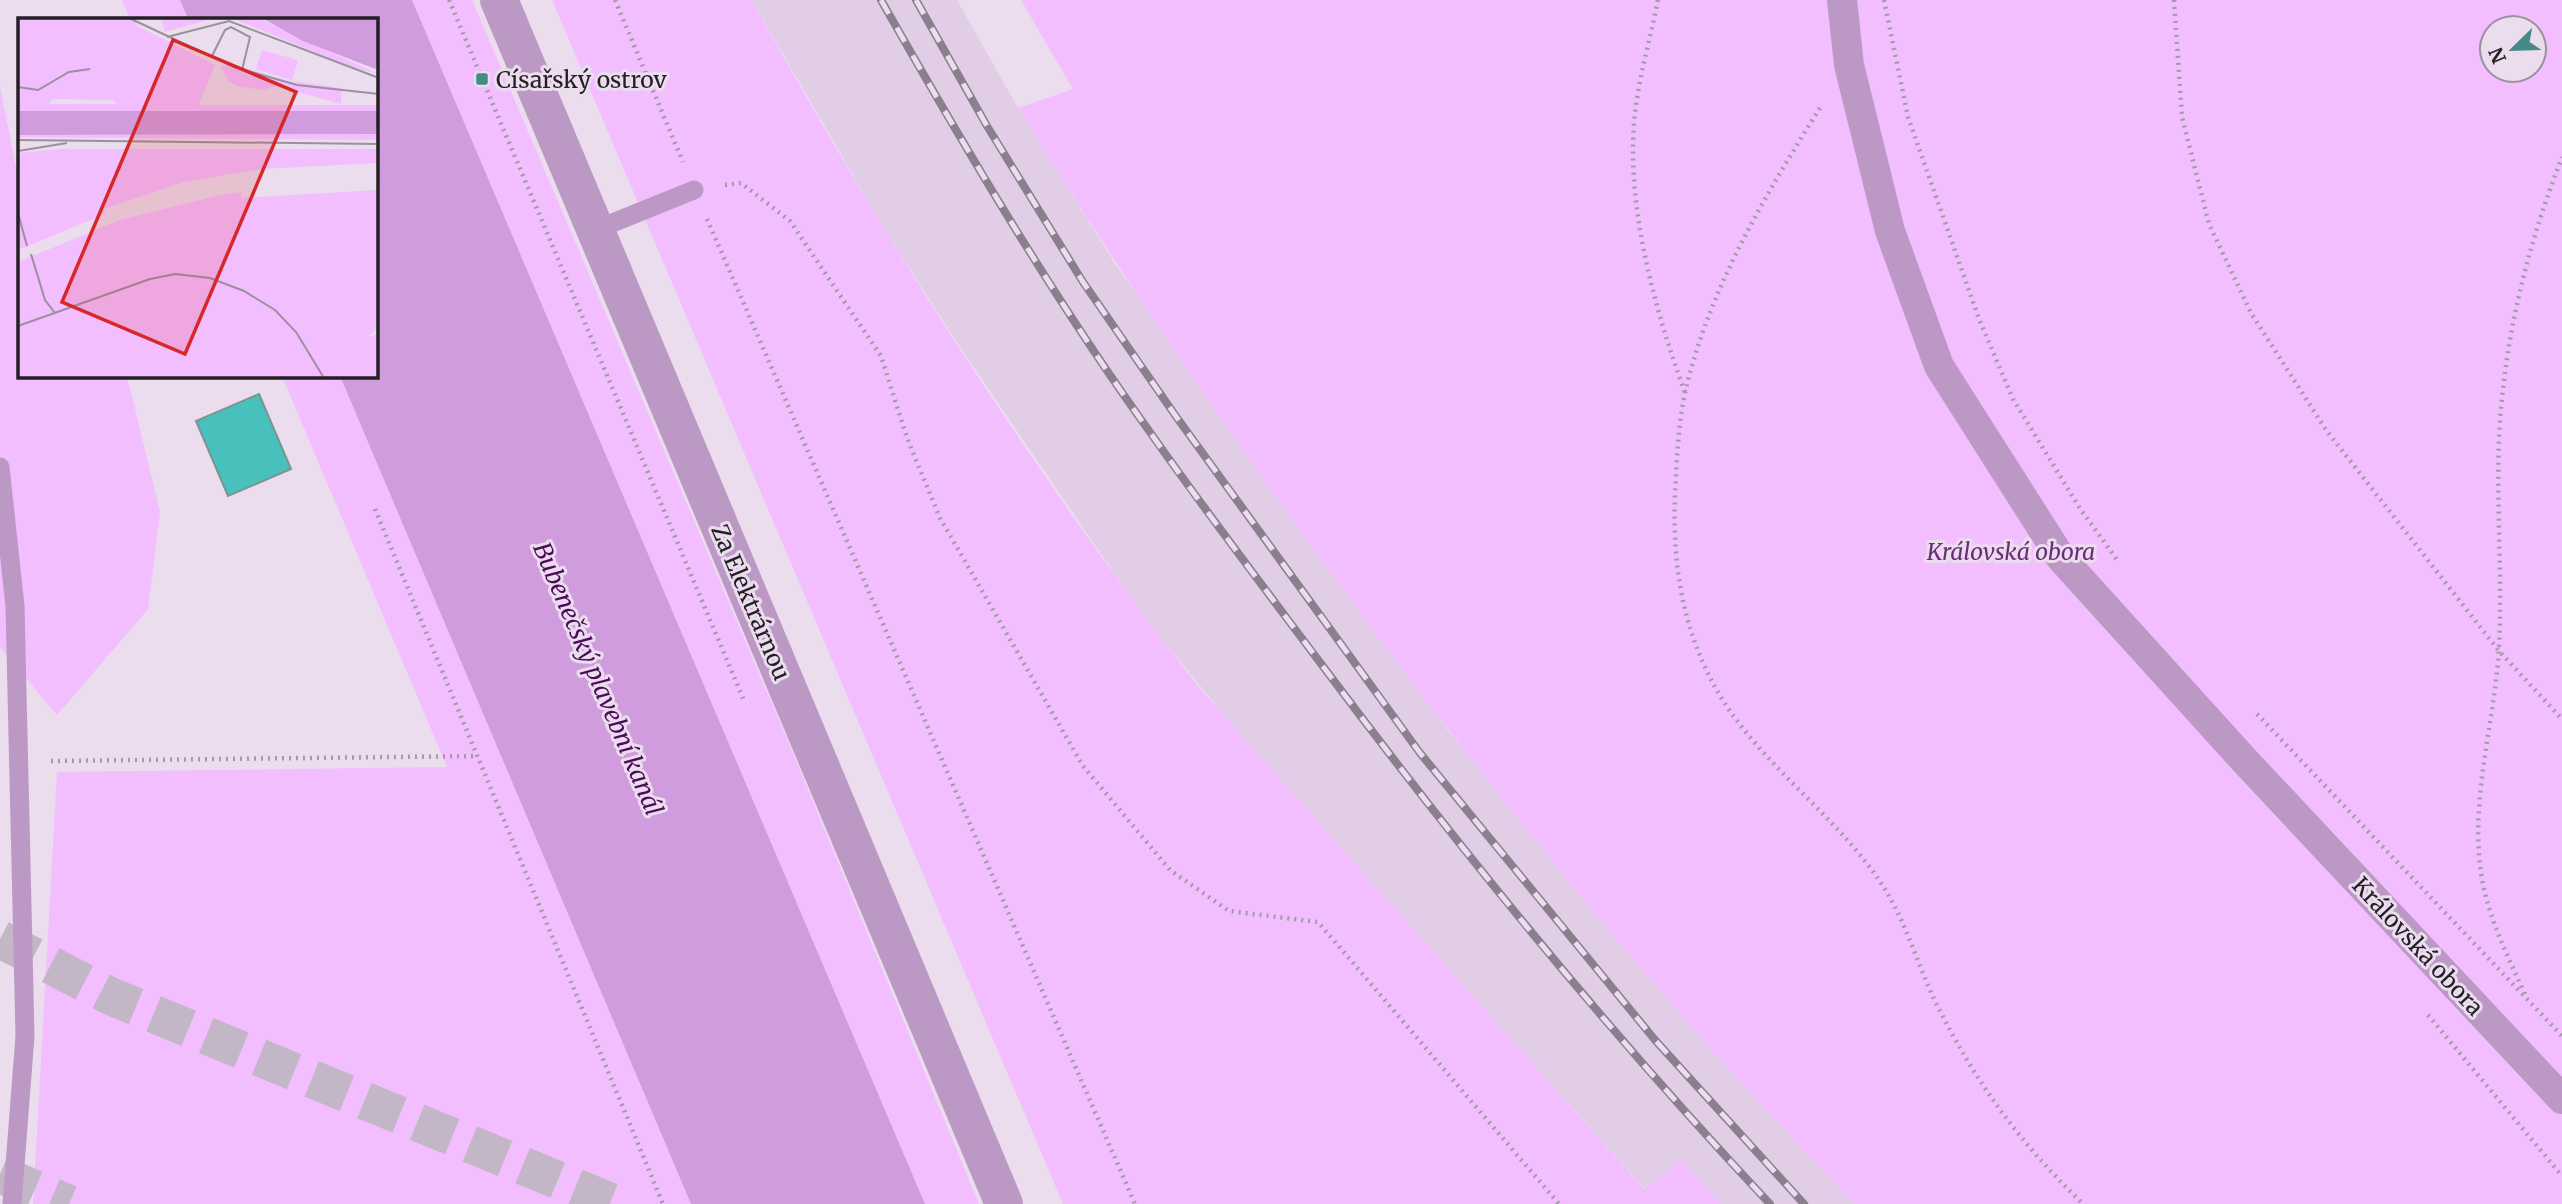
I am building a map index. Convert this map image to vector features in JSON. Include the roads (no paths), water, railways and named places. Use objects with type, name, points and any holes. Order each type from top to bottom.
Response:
[{"type":"street","name":"Za Elektrárnou","points":[[499,0],[1004,1204]]},
{"type":"street","name":"Královská obora","points":[[1842,0],[1849,65],[1890,231],[1939,366],[2061,558],[2562,1099]]},
{"type":"lane","points":[[595,230],[694,190]]},
{"type":"lane","points":[[0,467],[3,532],[15,606],[25,1036],[12,1204]]},
{"type":"lane","points":[[0,826],[20,826]]},
{"type":"water","name":"Bubenečský plavební kanál","points":[[180,0],[412,0],[925,1204],[691,1204],[341,378],[378,378],[378,18],[188,18]]},
{"type":"tunnel","points":[[0,939],[110,996],[616,1204]]},
{"type":"tunnel","points":[[0,1174],[69,1204]]},
{"type":"railway","points":[[881,0],[1044,275],[1115,382],[1215,522],[1483,873],[1652,1074],[1770,1204]]},
{"type":"railway","points":[[916,0],[987,126],[1083,282],[1175,415],[1420,753],[1655,1040],[1804,1204]]},
{"type":"place","name":"Císařský ostrov","points":[[482,79]]}]
